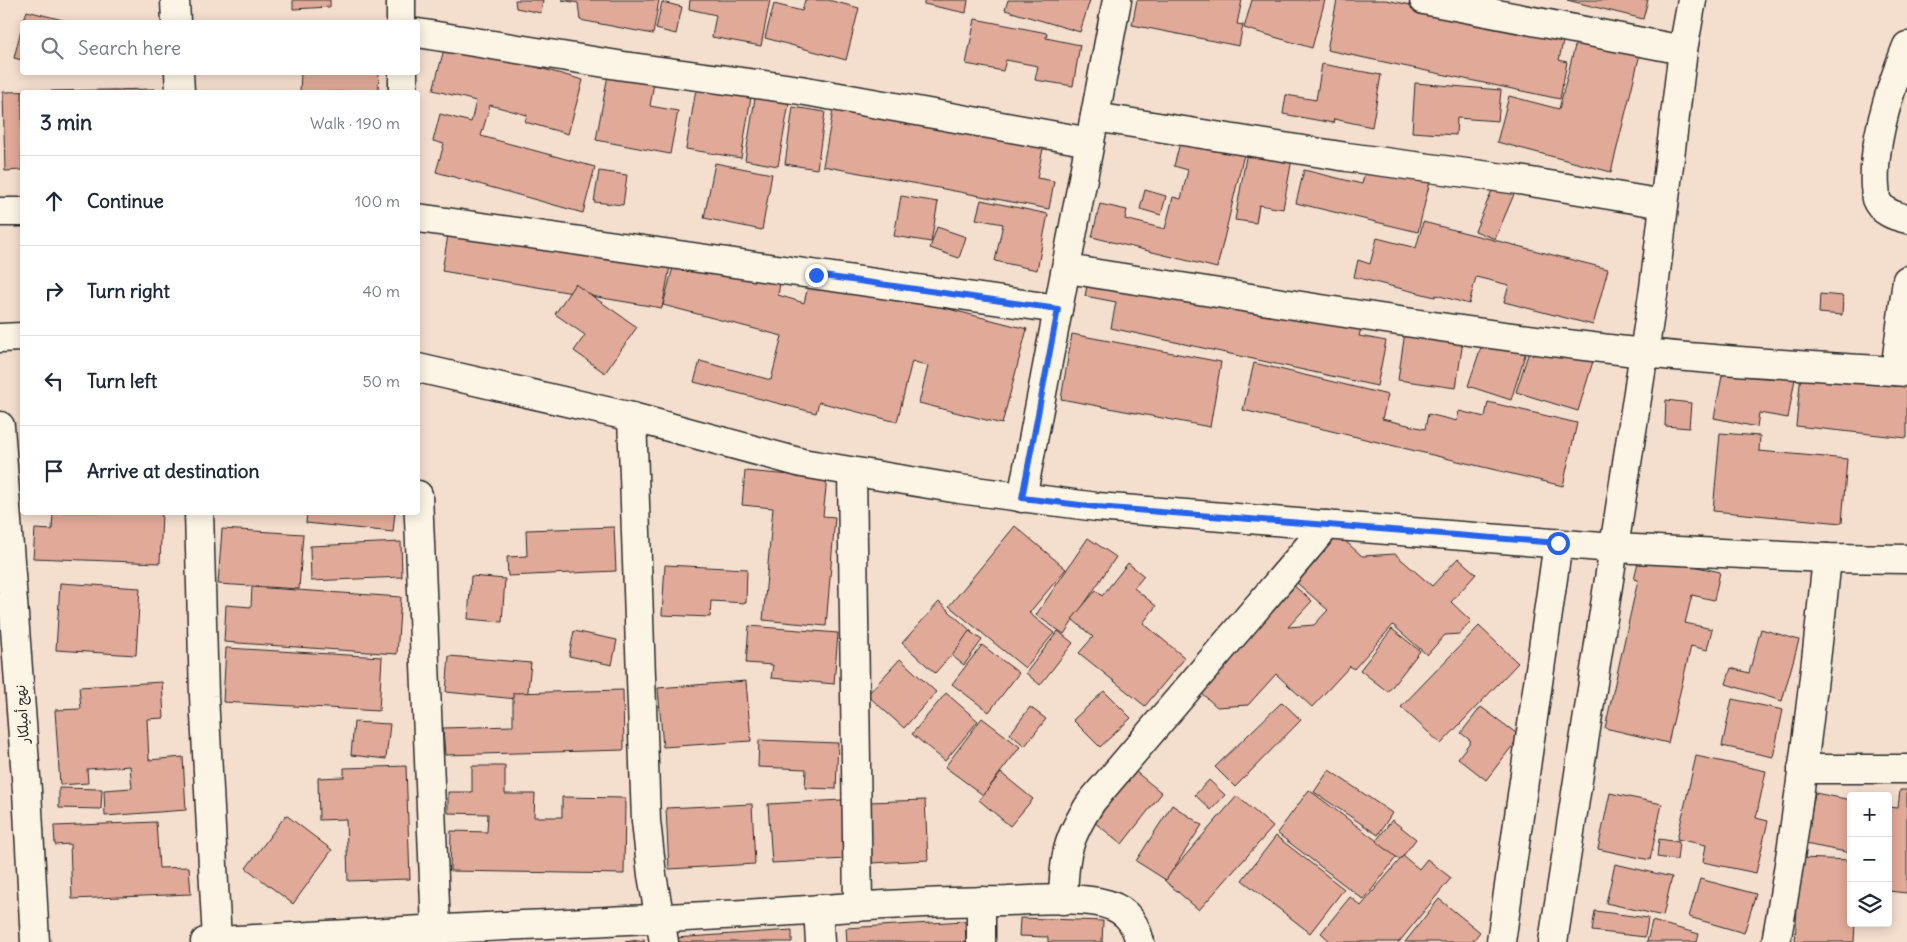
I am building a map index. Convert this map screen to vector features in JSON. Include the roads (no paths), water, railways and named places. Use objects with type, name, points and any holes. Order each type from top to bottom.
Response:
[{"type":"street","points":[[175,0],[176,20]]},
{"type":"street","points":[[401,0],[401,20]]},
{"type":"street","points":[[1022,498],[1117,0]]},
{"type":"street","points":[[1424,0],[1684,50]]},
{"type":"street","points":[[1553,942],[1654,288],[1692,0]]},
{"type":"street","points":[[420,33],[624,66],[1092,130],[1347,157],[1519,180],[1664,204]]},
{"type":"street","points":[[1907,46],[1898,70],[1877,146],[1874,175],[1876,199],[1887,213],[1907,219]]},
{"type":"street","points":[[179,75],[180,90]]},
{"type":"street","points":[[403,75],[403,90]]},
{"type":"street","points":[[0,212],[20,212]]},
{"type":"street","points":[[420,218],[1058,309]]},
{"type":"street","points":[[1067,269],[1332,311],[1643,353],[1901,371],[1907,280]]},
{"type":"street","points":[[0,338],[20,336]]},
{"type":"street","points":[[420,368],[632,417],[802,463],[1022,498],[1097,507],[1614,548],[1827,558],[1907,559]]},
{"type":"street","points":[[632,417],[646,821],[652,875],[662,930]]},
{"type":"street","name":"نهج أميلكار","points":[[0,426],[26,782],[35,942]]},
{"type":"street","points":[[852,472],[858,906]]},
{"type":"street","points":[[199,515],[204,696],[226,941],[383,937],[436,928],[523,934],[662,930],[858,906],[1063,900],[1098,902],[1116,907],[1128,914],[1137,931],[1140,942]]},
{"type":"street","points":[[419,515],[436,928]]},
{"type":"street","points":[[1063,900],[1064,870],[1073,832],[1092,801],[1124,766],[1327,525]]},
{"type":"street","points":[[1501,942],[1558,543]]},
{"type":"street","points":[[1776,942],[1785,893],[1802,769],[1827,558]]},
{"type":"street","points":[[1802,769],[1907,769]]},
{"type":"street","points":[[980,901],[981,942]]},
{"type":"street","points":[[818,910],[820,942]]}]
